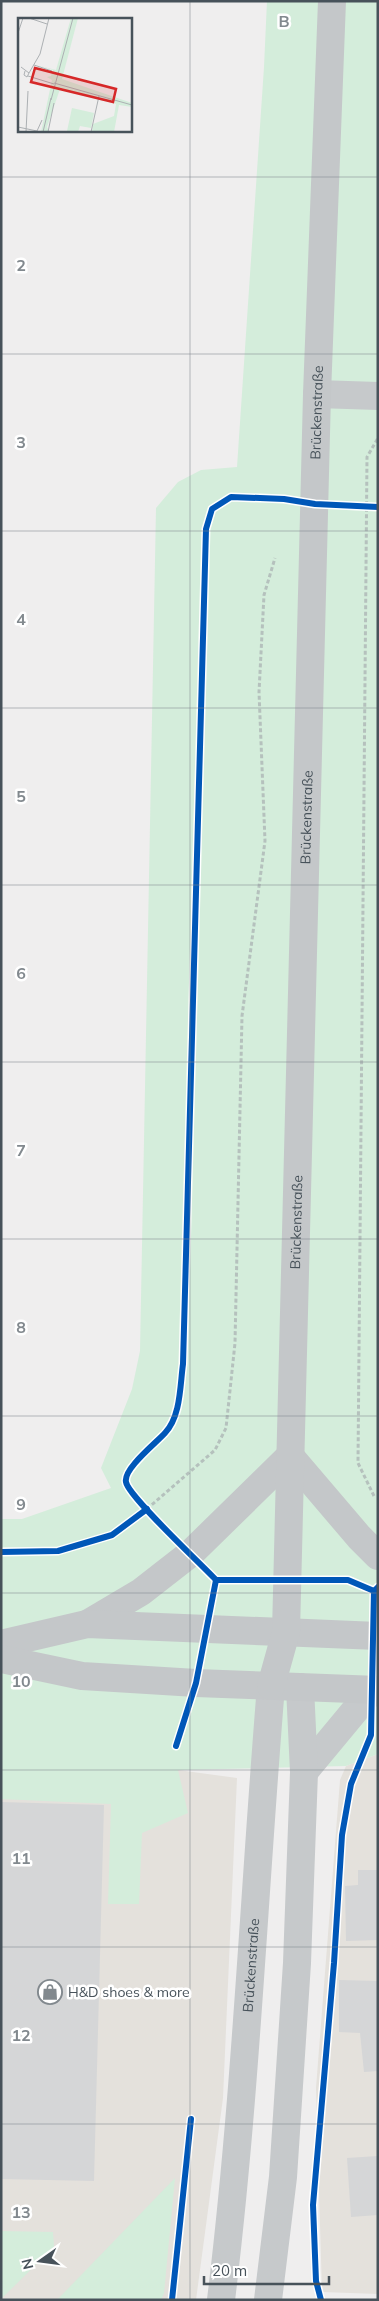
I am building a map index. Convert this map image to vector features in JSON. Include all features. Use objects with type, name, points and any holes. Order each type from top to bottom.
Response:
[{"type":"main road","name":"Brückenstraße","points":[[271,1686],[286,1632],[317,394],[332,1]]},
{"type":"main road","points":[[87,1624],[141,1592],[191,1553],[290,1456],[359,1537],[378,1556]]},
{"type":"main road","points":[[1,1644],[87,1624],[378,1636]]},
{"type":"main road","name":"Brückenstraße","points":[[286,1632],[300,1687]]},
{"type":"main road","points":[[1,1659],[82,1676],[375,1690]]},
{"type":"street","points":[[317,394],[378,396]]},
{"type":"street","name":"Brückenstraße","points":[[221,2300],[239,2134],[259,1832],[271,1686]]},
{"type":"street","name":"Brückenstraße","points":[[268,2300],[286,2136],[297,1954],[304,1772],[300,1687]]},
{"type":"street","points":[[304,1772],[375,1690]]},
{"type":"path","points":[[378,438],[367,457],[358,1463],[378,1503]]},
{"type":"path","points":[[141,1503],[147,1510],[215,1450],[226,1428],[235,1343],[242,1016],[265,841],[259,692],[264,595],[278,549]]},
{"type":"shaded area","points":[[1,1726],[178,1770],[237,1778],[223,2098],[196,2300],[1,2300]]},
{"type":"shaded area","points":[[378,1754],[378,2294],[322,2292],[316,2088],[340,1780],[346,1766]]},
{"type":"green space","points":[[267,1],[378,1],[378,1754],[346,1766],[178,1770],[188,1813],[142,1833],[139,1904],[108,1904],[111,1804],[1,1799],[1,1519],[22,1519],[111,1488],[101,1468],[132,1389],[140,1351],[156,508],[178,482],[201,470],[237,467]]},
{"type":"green space","points":[[175,2178],[164,2293],[161,2300],[57,2300]]},
{"type":"green space","points":[[1,2231],[53,2232],[54,2247],[1,2299]]},
{"type":"building","name":"H&D shoes & more","points":[[1,1802],[104,1805],[94,2181],[1,2179]]},
{"type":"building","points":[[358,1870],[378,1870],[378,1940],[346,1941],[345,1886],[358,1885]]},
{"type":"building","points":[[339,1980],[378,1981],[378,2071],[364,2072],[360,2033],[339,2032]]},
{"type":"building","points":[[378,2156],[378,2215],[351,2217],[347,2158]]},
{"type":"cycle path","points":[[374,1591],[348,1580],[216,1580],[151,1515],[130,1490],[126,1477],[141,1456],[170,1426],[179,1400],[183,1364],[206,529],[212,509],[231,497],[284,499],[315,504],[378,507]]},
{"type":"cycle path","points":[[1,1552],[58,1551],[112,1535],[147,1509]]},
{"type":"cycle path","points":[[176,1746],[196,1683],[216,1580]]},
{"type":"cycle path","points":[[321,2300],[316,2281],[313,2205],[334,1963],[342,1835],[351,1784],[371,1735],[374,1591],[378,1587]]},
{"type":"cycle path","points":[[172,2300],[191,2119]]},
{"type":"place","name":"H&D shoes & more","points":[[50,1992]]}]
